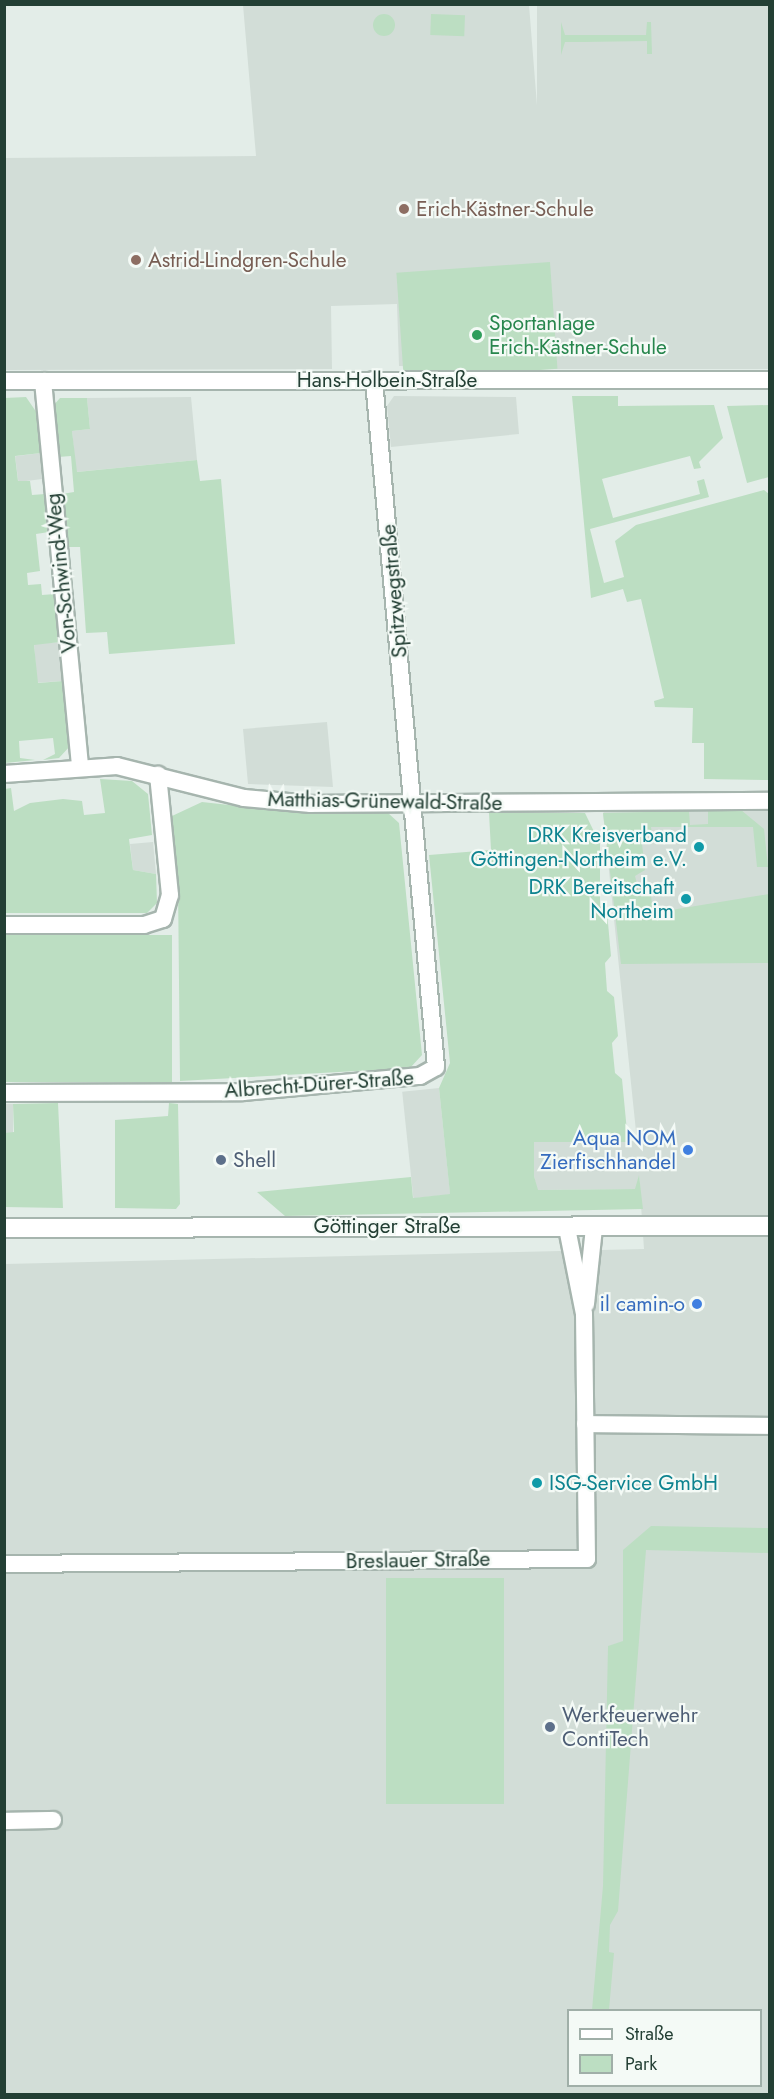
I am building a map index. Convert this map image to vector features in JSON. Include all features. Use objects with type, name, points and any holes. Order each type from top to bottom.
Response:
[{"type":"main road","name":"Göttinger Straße","points":[[4,1228],[770,1226]]},
{"type":"street","name":"Spitzwegstraße","points":[[374,380],[414,803]]},
{"type":"street","name":"Hans-Holbein-Straße","points":[[4,381],[770,380]]},
{"type":"street","name":"Von-Schwind-Weg","points":[[43,381],[80,765]]},
{"type":"street","name":"Matthias-Grünewald-Straße","points":[[4,774],[80,765],[158,775],[270,801],[414,803],[770,801]]},
{"type":"street","points":[[4,925],[144,925],[163,919],[170,895],[158,775]]},
{"type":"street","name":"Albrecht-Dürer-Straße","points":[[4,1093],[243,1092],[434,1071],[438,1053],[414,803]]},
{"type":"street","name":"Breslauer Straße","points":[[567,1228],[584,1314]]},
{"type":"street","name":"Breslauer Straße","points":[[4,1564],[587,1559],[584,1314],[594,1228]]},
{"type":"street","points":[[585,1424],[770,1426]]},
{"type":"street","points":[[4,1821],[54,1820]]},
{"type":"shaded area","name":"Erich-Kästner-Schule","points":[[243,5],[529,5],[558,369],[399,366],[397,304],[331,306],[332,369],[5,370],[4,158],[256,156]]},
{"type":"shaded area","points":[[537,5],[769,5],[769,369],[537,369]]},
{"type":"shaded area","points":[[394,396],[516,397],[519,434],[391,447],[387,406]]},
{"type":"shaded area","points":[[191,397],[197,460],[76,472],[72,431],[90,429],[87,398]]},
{"type":"shaded area","points":[[41,453],[44,479],[18,482],[15,456]]},
{"type":"shaded area","points":[[60,642],[63,681],[37,683],[34,644]]},
{"type":"shaded area","points":[[327,722],[333,787],[248,784],[243,729]]},
{"type":"shaded area","points":[[610,805],[769,805],[769,2094],[5,2094],[5,1264],[644,1249],[639,1176],[636,1189],[537,1190],[534,1176],[533,1142],[637,1141],[603,813]]},
{"type":"shaded area","points":[[153,842],[156,874],[133,870],[130,844]]},
{"type":"shaded area","points":[[439,1088],[450,1194],[413,1198],[402,1092]]},
{"type":"shaded area","points":[[4,1104],[13,1104],[13,1133],[4,1133]]},
{"type":"green space","points":[[384,14],[392,17],[395,25],[392,33],[384,36],[376,33],[373,25],[376,17]]},
{"type":"green space","points":[[431,14],[465,15],[464,36],[430,35]]},
{"type":"green space","points":[[561,22],[565,35],[646,35],[647,22],[651,22],[652,54],[647,54],[647,41],[565,42],[561,55]]},
{"type":"green space","name":"Sportanlage Erich-Kästner-Schule","points":[[550,262],[557,369],[404,379],[396,273]]},
{"type":"green space","points":[[572,396],[618,396],[618,406],[714,405],[723,438],[699,462],[701,468],[694,469],[690,456],[602,479],[613,518],[700,494],[697,481],[704,479],[709,497],[590,529],[604,583],[624,577],[615,541],[636,525],[764,490],[769,494],[769,780],[704,779],[704,743],[692,743],[693,708],[655,707],[654,701],[664,698],[641,599],[627,602],[623,589],[591,598]]},
{"type":"green space","points":[[26,397],[37,413],[41,453],[15,456],[18,481],[30,481],[32,495],[45,494],[49,532],[36,534],[40,571],[27,573],[28,585],[41,584],[42,595],[55,594],[60,642],[34,645],[38,683],[63,681],[70,746],[59,758],[43,760],[55,754],[53,738],[19,741],[20,758],[35,760],[5,763],[5,398]]},
{"type":"green space","points":[[60,398],[87,398],[90,429],[72,431],[77,472],[197,460],[200,481],[221,479],[235,644],[109,654],[107,632],[86,633],[80,547],[67,547],[62,494],[74,492],[71,456],[58,457],[53,406]]},
{"type":"green space","points":[[769,405],[769,477],[747,483],[727,406]]},
{"type":"green space","points":[[100,779],[132,781],[148,794],[152,835],[129,839],[133,870],[156,874],[157,903],[147,913],[5,913],[5,789],[11,788],[14,811],[30,803],[63,799],[82,801],[84,815],[105,813]]},
{"type":"green space","points":[[202,802],[302,813],[388,813],[399,823],[422,1055],[410,1068],[180,1081],[178,884],[172,816]]},
{"type":"green space","points":[[708,810],[741,810],[764,829],[768,867],[757,867],[753,827],[651,827],[652,834],[641,835],[645,870],[635,876],[640,896],[651,895],[653,913],[769,894],[769,963],[621,964],[603,813],[689,811],[690,825],[708,824]]},
{"type":"green space","points":[[489,813],[585,813],[600,844],[600,906],[607,912],[611,956],[605,963],[607,991],[614,997],[618,1036],[612,1043],[615,1073],[622,1079],[628,1142],[534,1142],[534,1176],[538,1190],[635,1189],[639,1175],[643,1209],[285,1216],[257,1192],[411,1177],[413,1198],[450,1194],[439,1088],[450,1063],[429,855],[491,850]]},
{"type":"green space","points":[[5,935],[172,935],[172,1082],[5,1082]]},
{"type":"green space","points":[[58,1103],[63,1208],[5,1207],[5,1133],[14,1132],[13,1104]]},
{"type":"green space","points":[[169,1103],[178,1104],[180,1204],[176,1209],[115,1208],[115,1120],[168,1116]]},
{"type":"green space","points":[[651,1526],[769,1528],[769,1553],[646,1550],[618,1911],[610,1925],[609,1952],[614,1953],[609,2009],[592,2009],[603,1886],[608,1646],[623,1641],[623,1550]]},
{"type":"green space","points":[[386,1578],[504,1578],[504,1804],[386,1804]]},
{"type":"place","name":"Erich-Kästner-Schule","points":[[404,209]]},
{"type":"place","name":"Astrid-Lindgren-Schule","points":[[136,260]]},
{"type":"place","name":"Sportanlage Erich-Kästner-Schule","points":[[477,335]]},
{"type":"place","name":"DRK Kreisverband Göttingen-Northeim e.V.","points":[[699,847]]},
{"type":"place","name":"DRK Bereitschaft Northeim","points":[[686,899]]},
{"type":"place","name":"Aqua NOM Zierfischhandel","points":[[688,1150]]},
{"type":"place","name":"Shell","points":[[221,1160]]},
{"type":"place","name":"il camin-o","points":[[697,1304]]},
{"type":"place","name":"ISG-Service GmbH","points":[[537,1483]]},
{"type":"place","name":"Werkfeuerwehr ContiTech","points":[[550,1727]]}]
